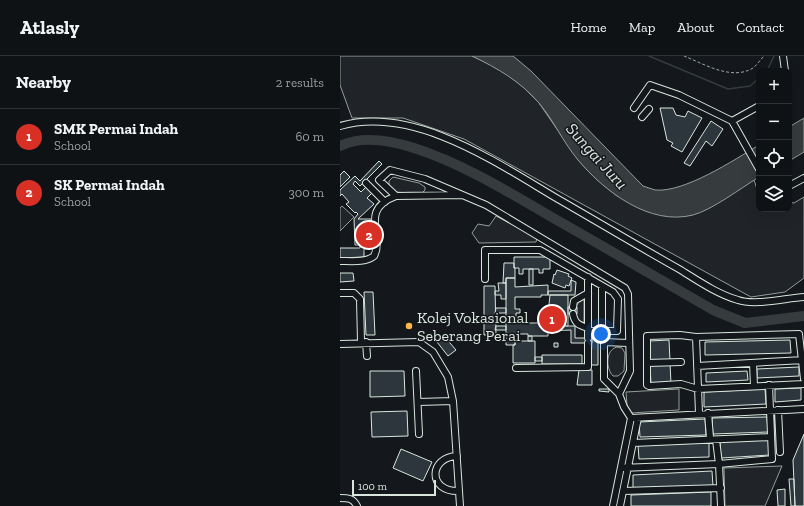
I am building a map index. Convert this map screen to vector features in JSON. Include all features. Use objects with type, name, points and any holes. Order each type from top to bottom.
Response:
[{"type":"street","points":[[783,56],[785,68]]},
{"type":"street","points":[[634,108],[650,85],[679,95],[732,121],[756,164]]},
{"type":"street","points":[[732,121],[756,108]]},
{"type":"street","points":[[642,117],[649,109]]},
{"type":"street","points":[[340,126],[363,121],[377,121],[411,127],[446,138],[498,163],[664,261],[738,300],[754,302],[804,297]]},
{"type":"street","points":[[396,196],[379,180],[390,170],[425,179],[486,205],[625,288],[628,294],[628,343],[630,371],[619,394]]},
{"type":"street","points":[[792,184],[804,178]]},
{"type":"street","points":[[366,183],[385,202]]},
{"type":"street","points":[[340,261],[371,259],[374,256],[376,213],[385,202],[396,196],[462,195]]},
{"type":"street","points":[[485,279],[485,250],[540,250],[613,292],[618,299],[618,331],[588,330],[575,322],[573,314]]},
{"type":"street","points":[[516,368],[588,367],[588,278]]},
{"type":"street","points":[[602,286],[604,379],[619,394],[630,418],[613,506]]},
{"type":"street","points":[[340,293],[354,293],[360,299],[364,342],[367,356]]},
{"type":"street","points":[[573,307],[574,301],[580,296],[588,293]]},
{"type":"street","points":[[804,379],[799,334],[696,337],[680,335],[647,336],[647,386],[681,384],[698,389],[804,384]]},
{"type":"street","points":[[696,337],[699,413]]},
{"type":"street","points":[[340,344],[364,342],[419,342],[433,352],[448,377],[453,401],[460,506]]},
{"type":"street","points":[[604,342],[628,343]]},
{"type":"street","points":[[697,366],[802,360]]},
{"type":"street","points":[[647,363],[681,362]]},
{"type":"street","points":[[753,363],[754,386]]},
{"type":"street","points":[[416,371],[419,434]]},
{"type":"street","points":[[621,468],[719,464],[772,459],[769,385]]},
{"type":"street","points":[[418,402],[453,401]]},
{"type":"street","points":[[630,418],[699,413],[804,409]]},
{"type":"street","points":[[778,410],[780,452]]},
{"type":"street","points":[[708,413],[719,464],[722,506]]},
{"type":"street","points":[[620,506],[638,418]]},
{"type":"street","points":[[633,443],[771,437]]},
{"type":"street","points":[[457,456],[448,456],[441,460],[436,470],[435,477],[437,484],[443,488],[459,491]]},
{"type":"street","points":[[623,491],[721,488]]},
{"type":"street","points":[[340,498],[349,498],[355,502],[357,506]]},
{"type":"path","points":[[684,56],[727,72],[746,72],[755,67],[764,56]]},
{"type":"shaded area","points":[[340,56],[472,56],[500,69],[522,86],[539,103],[579,161],[594,177],[617,196],[709,208],[754,180],[756,186],[756,212],[792,212],[792,203],[794,203],[804,197],[804,278],[785,292],[751,297],[464,139],[403,118],[352,118],[340,85]]},
{"type":"shaded area","points":[[393,177],[419,183],[425,187],[425,190],[421,194],[396,192],[389,185],[389,181]]},
{"type":"shaded area","points":[[342,206],[354,217],[340,231],[340,208]]},
{"type":"shaded area","points":[[496,216],[537,238],[536,242],[479,243],[472,233],[478,224],[489,226]]},
{"type":"shaded area","points":[[584,298],[584,323],[578,321],[576,308],[578,302]]},
{"type":"shaded area","points":[[617,347],[622,348],[625,353],[624,371],[618,376],[613,376],[609,369],[608,360],[610,352]]},
{"type":"shaded area","points":[[679,389],[679,410],[631,413],[627,405],[626,392]]},
{"type":"shaded area","points":[[782,466],[765,506],[725,506],[724,468]]},
{"type":"water","name":"Sungai Juru","points":[[472,56],[513,56],[531,71],[643,186],[655,190],[667,190],[680,186],[723,167],[756,147],[756,179],[717,204],[693,215],[677,217],[661,216],[645,211],[630,204],[601,184],[578,160],[532,95],[516,82],[490,65]]},
{"type":"water","points":[[804,118],[804,152],[792,159],[792,140],[792,125]]},
{"type":"building","points":[[660,108],[673,108],[676,115],[685,117],[688,111],[702,118],[682,152],[671,146],[673,143],[667,140]]},
{"type":"building","points":[[711,121],[723,129],[712,146],[706,141],[690,166],[684,163]]},
{"type":"building","points":[[379,161],[382,164],[360,186],[355,181],[353,184],[361,192],[366,187],[372,193],[367,198],[374,204],[358,219],[371,219],[372,249],[364,249],[364,257],[340,258],[340,248],[360,248],[360,245],[355,245],[354,219],[358,214],[346,204],[349,202],[342,194],[340,196],[340,190],[355,176],[360,181]]},
{"type":"building","points":[[344,171],[350,177],[340,187],[340,175]]},
{"type":"building","points":[[514,257],[550,257],[550,269],[543,269],[543,273],[539,273],[539,269],[523,269],[523,274],[519,274],[519,268],[514,268]]},
{"type":"building","points":[[504,263],[514,263],[515,268],[515,278],[506,278],[506,283],[503,283]]},
{"type":"building","points":[[529,269],[533,269],[533,285],[529,285]]},
{"type":"building","points":[[557,270],[569,274],[568,276],[572,278],[569,286],[566,285],[565,288],[552,283],[554,274],[555,275]]},
{"type":"building","points":[[340,273],[353,273],[354,281],[340,282]]},
{"type":"building","points":[[506,278],[515,278],[515,287],[548,285],[548,295],[541,295],[541,297],[515,297],[515,309],[520,309],[520,313],[516,313],[516,323],[541,323],[541,326],[548,326],[548,336],[528,336],[528,334],[515,334],[515,345],[506,345]]},
{"type":"building","points":[[571,280],[576,282],[575,295],[548,295],[548,291],[571,291]]},
{"type":"building","points":[[498,283],[506,283],[506,299],[501,299],[501,295],[495,295],[495,291],[499,291]]},
{"type":"building","points":[[484,286],[495,286],[496,335],[484,335]]},
{"type":"building","points":[[364,292],[373,292],[375,335],[366,335]]},
{"type":"building","points":[[550,295],[568,295],[568,326],[550,326],[550,315],[548,315]]},
{"type":"building","points":[[568,307],[577,307],[577,314],[568,314]]},
{"type":"building","points":[[496,308],[506,308],[506,313],[495,313]]},
{"type":"building","points":[[496,326],[506,326],[506,330],[495,330]]},
{"type":"building","points":[[548,326],[575,326],[575,338],[592,338],[592,343],[571,343],[571,330],[548,331]]},
{"type":"building","points":[[444,336],[456,350],[448,356],[437,342]]},
{"type":"building","points":[[528,336],[532,336],[532,341],[528,341]]},
{"type":"building","points":[[592,338],[598,338],[598,365],[591,365]]},
{"type":"building","points":[[669,340],[670,361],[650,362],[649,341]]},
{"type":"building","points":[[790,340],[791,353],[705,355],[705,342]]},
{"type":"building","points":[[515,341],[535,341],[535,363],[513,363],[513,345],[515,345]]},
{"type":"building","points":[[554,343],[558,343],[558,347],[554,347]]},
{"type":"building","points":[[542,355],[582,355],[582,364],[542,364]]},
{"type":"building","points":[[535,357],[542,357],[542,361],[535,361]]},
{"type":"building","points":[[670,363],[671,384],[651,384],[650,364]]},
{"type":"building","points":[[799,367],[799,376],[757,378],[757,369]]},
{"type":"building","points":[[579,370],[592,370],[592,385],[577,385]]},
{"type":"building","points":[[370,371],[404,371],[405,396],[370,397]]},
{"type":"building","points":[[747,371],[748,380],[706,382],[706,373]]},
{"type":"building","points":[[801,388],[801,400],[775,402],[775,389]]},
{"type":"building","points":[[599,389],[609,389],[609,392],[599,391]]},
{"type":"building","points":[[765,389],[766,404],[704,407],[704,392]]},
{"type":"building","points":[[407,411],[408,436],[372,437],[371,412]]},
{"type":"building","points":[[767,417],[768,432],[713,434],[712,418]]},
{"type":"building","points":[[705,419],[706,435],[640,437],[639,422]]},
{"type":"building","points":[[804,434],[804,506],[795,506],[793,460]]},
{"type":"building","points":[[769,440],[770,455],[721,458],[720,442]]},
{"type":"building","points":[[709,443],[709,457],[639,459],[638,445]]},
{"type":"building","points":[[401,449],[432,462],[423,481],[393,468]]},
{"type":"building","points":[[712,471],[713,486],[633,489],[633,475]]},
{"type":"building","points":[[789,479],[794,479],[795,506],[791,506]]},
{"type":"building","points":[[785,489],[785,506],[778,506],[777,490]]},
{"type":"building","points":[[711,492],[711,506],[631,506],[631,495]]},
{"type":"waterway","points":[[649,56],[728,89],[750,86],[756,81]]},
{"type":"waterway","points":[[768,68],[774,56]]},
{"type":"waterway","points":[[340,146],[367,140],[387,141],[414,148],[451,162],[504,189],[713,310],[745,323],[804,316]]},
{"type":"place","name":"SK Permai Indah","points":[[369,235]]},
{"type":"place","name":"SMK Permai Indah","points":[[552,319]]},
{"type":"place","name":"Kolej Vokasional Seberang Perai","points":[[409,326]]}]
